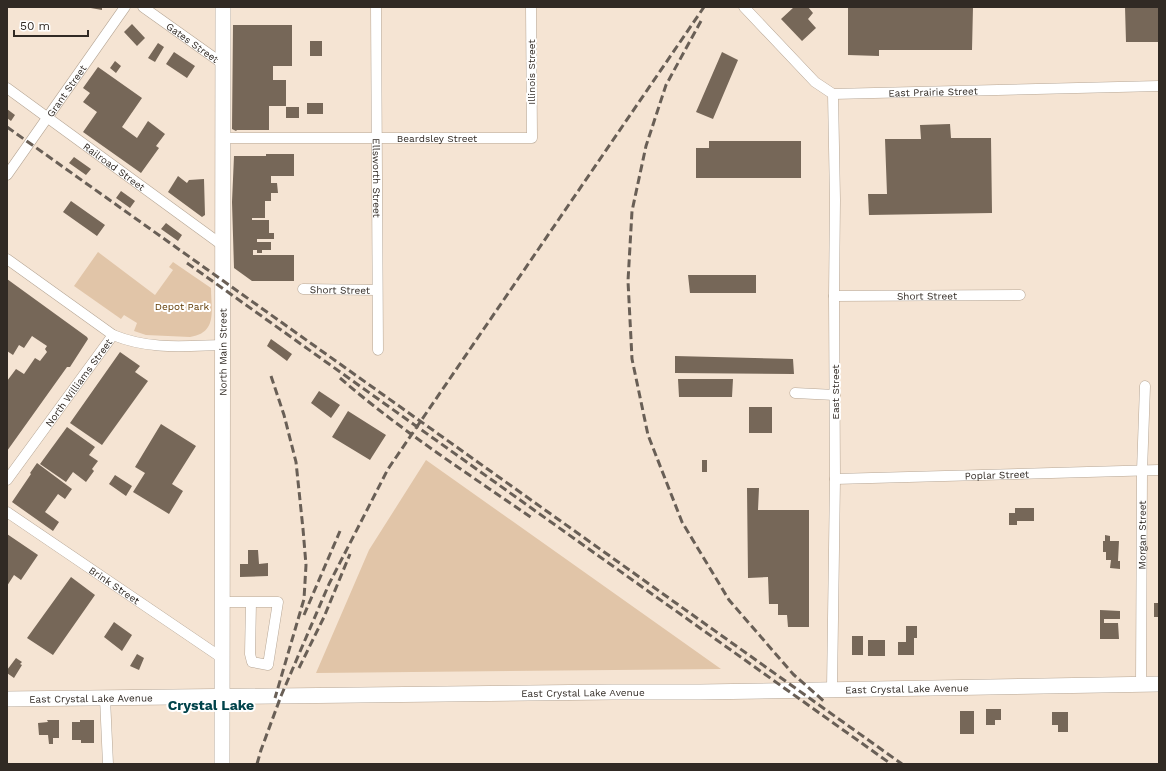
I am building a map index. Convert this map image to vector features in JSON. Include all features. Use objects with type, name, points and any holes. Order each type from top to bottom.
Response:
[{"type":"street","name":"Grant Street","points":[[7,175],[125,7]]},
{"type":"street","name":"Gates Street","points":[[143,7],[223,64]]},
{"type":"street","name":"North Main Street","points":[[222,764],[223,7]]},
{"type":"street","name":"Ellsworth Street","points":[[376,7],[378,350]]},
{"type":"street","name":"Illinois Street","points":[[531,7],[532,138]]},
{"type":"street","points":[[744,7],[815,82],[833,94]]},
{"type":"street","name":"East Prairie Street","points":[[833,94],[1159,86]]},
{"type":"street","name":"Railroad Street","points":[[7,88],[222,245]]},
{"type":"street","name":"East Street","points":[[832,689],[835,479],[835,200],[833,94]]},
{"type":"street","name":"Beardsley Street","points":[[223,138],[532,138]]},
{"type":"street","points":[[7,259],[113,335]]},
{"type":"street","name":"Short Street","points":[[303,289],[377,290]]},
{"type":"street","name":"Short Street","points":[[834,296],[1020,295]]},
{"type":"street","name":"North Williams Street","points":[[7,480],[113,335],[145,345],[167,347],[222,346]]},
{"type":"street","name":"Morgan Street","points":[[1141,684],[1142,471],[1145,386]]},
{"type":"street","points":[[795,393],[835,394]]},
{"type":"street","name":"Poplar Street","points":[[835,479],[1159,470]]},
{"type":"street","name":"Brink Street","points":[[7,512],[222,658]]},
{"type":"street","points":[[222,602],[251,602],[278,602],[268,665],[252,662],[250,654],[251,602]]},
{"type":"street","name":"East Crystal Lake Avenue","points":[[7,699],[1159,684]]},
{"type":"street","points":[[105,698],[108,764]]},
{"type":"green space","name":"Depot Park","points":[[98,252],[155,295],[173,270],[169,267],[173,262],[211,288],[212,312],[209,326],[199,335],[190,337],[146,335],[134,331],[137,323],[124,315],[121,319],[74,286]]},
{"type":"green space","points":[[426,460],[721,669],[316,673],[369,550]]},
{"type":"building","points":[[85,7],[102,7],[102,10]]},
{"type":"building","points":[[794,7],[808,7],[813,13],[808,19],[816,28],[802,41],[781,19]]},
{"type":"building","points":[[848,7],[973,7],[972,50],[879,50],[879,56],[848,55]]},
{"type":"building","points":[[1125,7],[1159,7],[1159,42],[1126,42]]},
{"type":"building","points":[[132,24],[145,38],[137,46],[124,32]]},
{"type":"building","points":[[233,25],[292,25],[292,66],[273,66],[273,80],[286,80],[286,106],[269,106],[269,130],[236,131],[232,129]]},
{"type":"building","points":[[310,41],[322,41],[322,56],[310,56]]},
{"type":"building","points":[[158,43],[164,47],[155,62],[148,58]]},
{"type":"building","points":[[174,52],[195,66],[187,78],[166,64]]},
{"type":"building","points":[[722,52],[738,60],[713,119],[696,112]]},
{"type":"building","points":[[115,61],[121,66],[116,73],[110,68]]},
{"type":"building","points":[[98,67],[142,98],[122,127],[137,138],[148,121],[165,134],[156,146],[159,148],[141,173],[83,132],[97,112],[83,102],[90,93],[83,88]]},
{"type":"building","points":[[307,103],[323,103],[323,114],[307,114]]},
{"type":"building","points":[[286,107],[299,107],[299,118],[286,118]]},
{"type":"building","points":[[7,109],[15,115],[11,121],[7,118]]},
{"type":"building","points":[[950,124],[951,138],[991,138],[992,213],[869,215],[868,194],[887,194],[885,139],[921,139],[920,125]]},
{"type":"building","points":[[709,141],[801,141],[801,178],[696,178],[696,148],[709,148]]},
{"type":"building","points":[[266,154],[294,154],[294,176],[271,176],[271,183],[277,183],[278,193],[271,193],[271,201],[265,201],[265,218],[252,218],[252,220],[269,220],[269,233],[274,233],[274,239],[257,239],[257,242],[271,242],[271,250],[262,250],[262,253],[257,253],[257,250],[253,250],[253,255],[294,255],[294,281],[252,281],[234,268],[232,202],[234,156],[266,156]]},
{"type":"building","points":[[74,157],[91,169],[86,175],[69,163]]},
{"type":"building","points":[[178,176],[187,183],[189,180],[204,179],[205,215],[202,217],[168,192]]},
{"type":"building","points":[[121,191],[135,201],[130,208],[116,198]]},
{"type":"building","points":[[71,201],[105,225],[97,236],[63,212]]},
{"type":"building","points":[[166,223],[182,235],[178,241],[161,229]]},
{"type":"building","points":[[688,275],[756,275],[756,293],[690,293]]},
{"type":"building","points":[[7,279],[88,339],[70,367],[67,367],[7,451],[7,381],[16,369],[24,374],[35,358],[40,361],[47,352],[45,349],[47,346],[32,336],[24,348],[19,345],[13,355],[7,351]]},
{"type":"building","points":[[271,339],[292,354],[287,361],[267,346]]},
{"type":"building","points":[[120,352],[140,366],[135,372],[148,381],[102,445],[70,423]]},
{"type":"building","points":[[675,356],[793,359],[794,374],[675,373]]},
{"type":"building","points":[[678,379],[733,379],[732,397],[679,397]]},
{"type":"building","points":[[319,391],[340,405],[331,418],[311,403]]},
{"type":"building","points":[[749,407],[772,407],[772,433],[749,433]]},
{"type":"building","points":[[348,411],[386,435],[370,460],[332,437]]},
{"type":"building","points":[[161,424],[196,446],[172,484],[183,491],[169,514],[133,492],[145,473],[135,467]]},
{"type":"building","points":[[67,427],[95,447],[89,455],[98,461],[92,469],[94,471],[86,482],[73,472],[66,482],[40,464]]},
{"type":"building","points":[[702,460],[707,460],[707,472],[702,472]]},
{"type":"building","points":[[37,463],[72,489],[65,499],[58,494],[45,512],[59,522],[53,531],[12,502]]},
{"type":"building","points":[[115,475],[132,486],[126,496],[109,484]]},
{"type":"building","points":[[747,488],[759,488],[758,510],[809,510],[809,627],[788,627],[787,615],[778,615],[778,604],[769,604],[768,577],[748,578]]},
{"type":"building","points":[[1015,508],[1034,508],[1034,521],[1017,521],[1017,525],[1009,525],[1009,513],[1015,513]]},
{"type":"building","points":[[7,534],[38,555],[21,580],[14,575],[7,586]]},
{"type":"building","points":[[1105,535],[1110,536],[1110,541],[1119,541],[1118,561],[1120,561],[1120,569],[1110,568],[1111,560],[1106,560],[1106,552],[1103,552],[1103,541],[1105,541]]},
{"type":"building","points":[[248,550],[258,550],[259,564],[268,563],[268,576],[240,577],[240,564],[248,564]]},
{"type":"building","points":[[71,577],[95,595],[53,655],[27,638]]},
{"type":"building","points":[[1154,603],[1159,603],[1159,617],[1154,617]]},
{"type":"building","points":[[1100,610],[1120,611],[1120,619],[1104,619],[1104,623],[1118,623],[1119,639],[1100,639]]},
{"type":"building","points":[[114,622],[132,635],[122,651],[104,637]]},
{"type":"building","points":[[906,626],[917,626],[917,638],[914,638],[914,655],[898,655],[898,642],[906,642]]},
{"type":"building","points":[[852,636],[863,636],[863,655],[852,655]]},
{"type":"building","points":[[868,640],[885,640],[885,656],[868,656]]},
{"type":"building","points":[[137,654],[144,658],[139,670],[130,666]]},
{"type":"building","points":[[16,658],[22,662],[20,664],[22,665],[14,678],[7,673],[7,670]]},
{"type":"building","points":[[986,709],[1001,709],[1001,720],[995,720],[995,725],[986,725]]},
{"type":"building","points":[[960,711],[974,711],[974,734],[960,734]]},
{"type":"building","points":[[1052,712],[1068,712],[1068,732],[1058,732],[1058,725],[1052,725]]},
{"type":"building","points":[[47,720],[59,720],[59,738],[53,738],[53,744],[49,744],[48,735],[39,735],[38,723],[48,722]]},
{"type":"building","points":[[80,720],[94,720],[94,743],[81,743],[81,740],[72,740],[72,722],[80,722]]},
{"type":"railway","points":[[257,764],[281,696],[329,584],[388,469],[704,7]]},
{"type":"railway","points":[[701,21],[666,85],[646,146],[632,211],[628,281],[632,359],[648,435],[682,522],[729,600],[793,674],[826,703]]},
{"type":"railway","points":[[7,127],[902,764]]},
{"type":"railway","points":[[187,263],[891,764]]},
{"type":"railway","points":[[271,376],[284,415],[296,462],[306,565],[304,599],[275,698]]},
{"type":"railway","points":[[340,378],[410,433],[532,518]]},
{"type":"railway","points":[[304,615],[340,531]]},
{"type":"railway","points":[[299,668],[324,617],[350,554]]},
{"type":"district","name":"Crystal Lake","points":[[211,705]]}]
